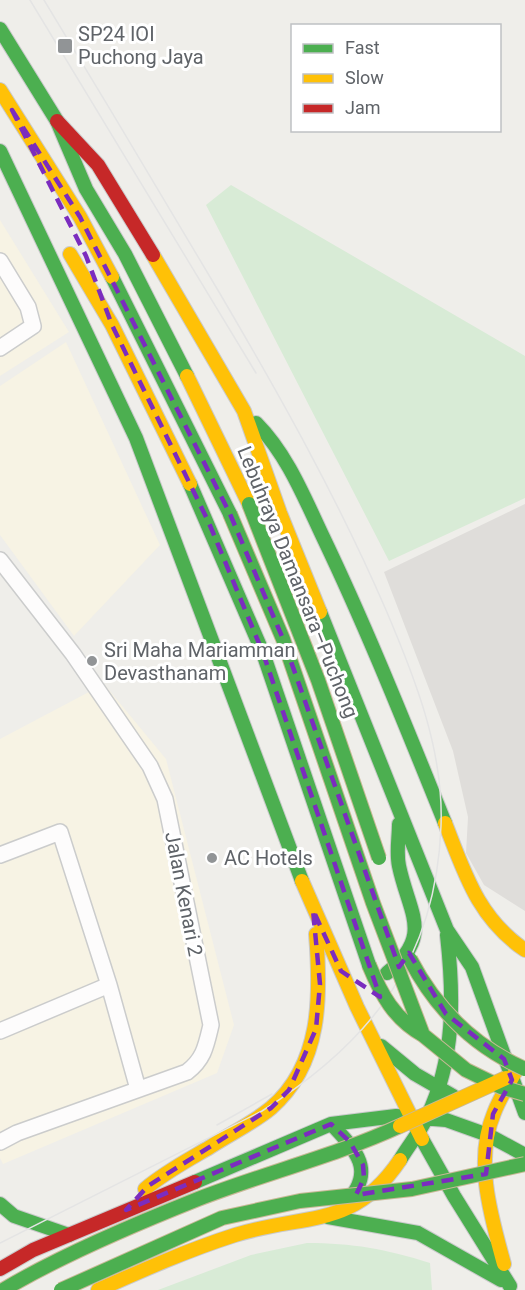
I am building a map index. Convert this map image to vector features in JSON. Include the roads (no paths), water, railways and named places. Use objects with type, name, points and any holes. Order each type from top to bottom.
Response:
[{"type":"main road","name":"Lebuhraya Damansara–Puchong","points":[[0,29],[57,121],[86,189],[152,306],[249,504],[347,757],[382,870]]},
{"type":"main road","name":"Lebuhraya Damansara–Puchong","points":[[0,90],[80,217],[173,393],[230,514],[283,639],[373,903],[423,1035]]},
{"type":"main road","points":[[12,110],[102,290],[112,325]]},
{"type":"main road","points":[[57,121],[98,165],[188,311],[244,411],[280,513],[447,930],[472,967],[512,1080],[512,1118]]},
{"type":"main road","points":[[0,151],[44,207]]},
{"type":"main road","points":[[0,151],[136,438],[313,910],[340,971],[419,1131],[475,1235],[510,1286]]},
{"type":"main road","points":[[65,246],[112,325],[214,534],[263,652],[329,842],[348,910],[377,984],[395,1015],[411,1030],[423,1035],[466,1070],[501,1087],[525,1094]]},
{"type":"main road","points":[[244,411],[272,439],[321,531],[366,626],[472,893],[503,935],[525,950]]},
{"type":"main road","points":[[340,971],[352,978],[370,981],[396,967],[412,948],[417,936],[416,921],[398,864],[400,810]]},
{"type":"main road","points":[[126,1210],[148,1186],[271,1108],[289,1090],[302,1069],[316,1029],[320,984],[313,910]]},
{"type":"main road","points":[[400,926],[420,979],[446,1014],[490,1051],[525,1069]]},
{"type":"main road","points":[[98,1290],[144,1269],[256,1228],[328,1217],[352,1208],[371,1195],[388,1178],[428,1118],[438,1090],[451,1036],[451,977],[447,930]]},
{"type":"main road","points":[[373,1038],[398,1062],[438,1090],[512,1118]]},
{"type":"main road","points":[[512,1118],[512,1080],[525,1058]]},
{"type":"main road","points":[[3,1290],[33,1272],[198,1199],[369,1140],[444,1108],[525,1069]]},
{"type":"main road","points":[[0,1269],[126,1210],[331,1124],[412,1116],[446,1120],[488,1135],[525,1155]]},
{"type":"main road","points":[[488,1135],[512,1118]]},
{"type":"main road","points":[[328,1217],[356,1195],[364,1178],[363,1165],[350,1142],[331,1124]]},
{"type":"main road","points":[[488,1135],[486,1181],[489,1211],[510,1286]]},
{"type":"main road","points":[[61,1290],[222,1218],[300,1201],[412,1189],[525,1164]]},
{"type":"main road","points":[[0,1204],[14,1216],[69,1235]]},
{"type":"main road","points":[[328,1217],[418,1233],[466,1258],[510,1286]]},
{"type":"street","points":[[0,261],[28,306],[33,326],[0,348]]},
{"type":"street","name":"Jalan Kenari 2","points":[[0,560],[73,654],[150,766],[165,799],[211,1026],[205,1053],[199,1063],[187,1072],[17,1133],[0,1142]]},
{"type":"street","points":[[0,855],[60,832],[109,985],[138,1089]]},
{"type":"street","points":[[0,1031],[109,985]]},
{"type":"tram line","points":[[30,0],[256,373]]},
{"type":"tram line","points":[[0,1243],[262,1111],[301,1084],[335,1056],[365,1026],[390,993],[411,957],[426,917],[436,874],[441,826],[438,770],[426,715],[397,636],[368,569],[307,448],[242,331],[44,0]]},
{"type":"tram line","points":[[217,1125],[272,1094]]},
{"type":"place","name":"SP24 IOI Puchong Jaya","points":[[65,46]]},
{"type":"place","name":"Sri Maha Mariamman Devasthanam","points":[[92,661]]},
{"type":"place","name":"AC Hotels","points":[[212,858]]}]
